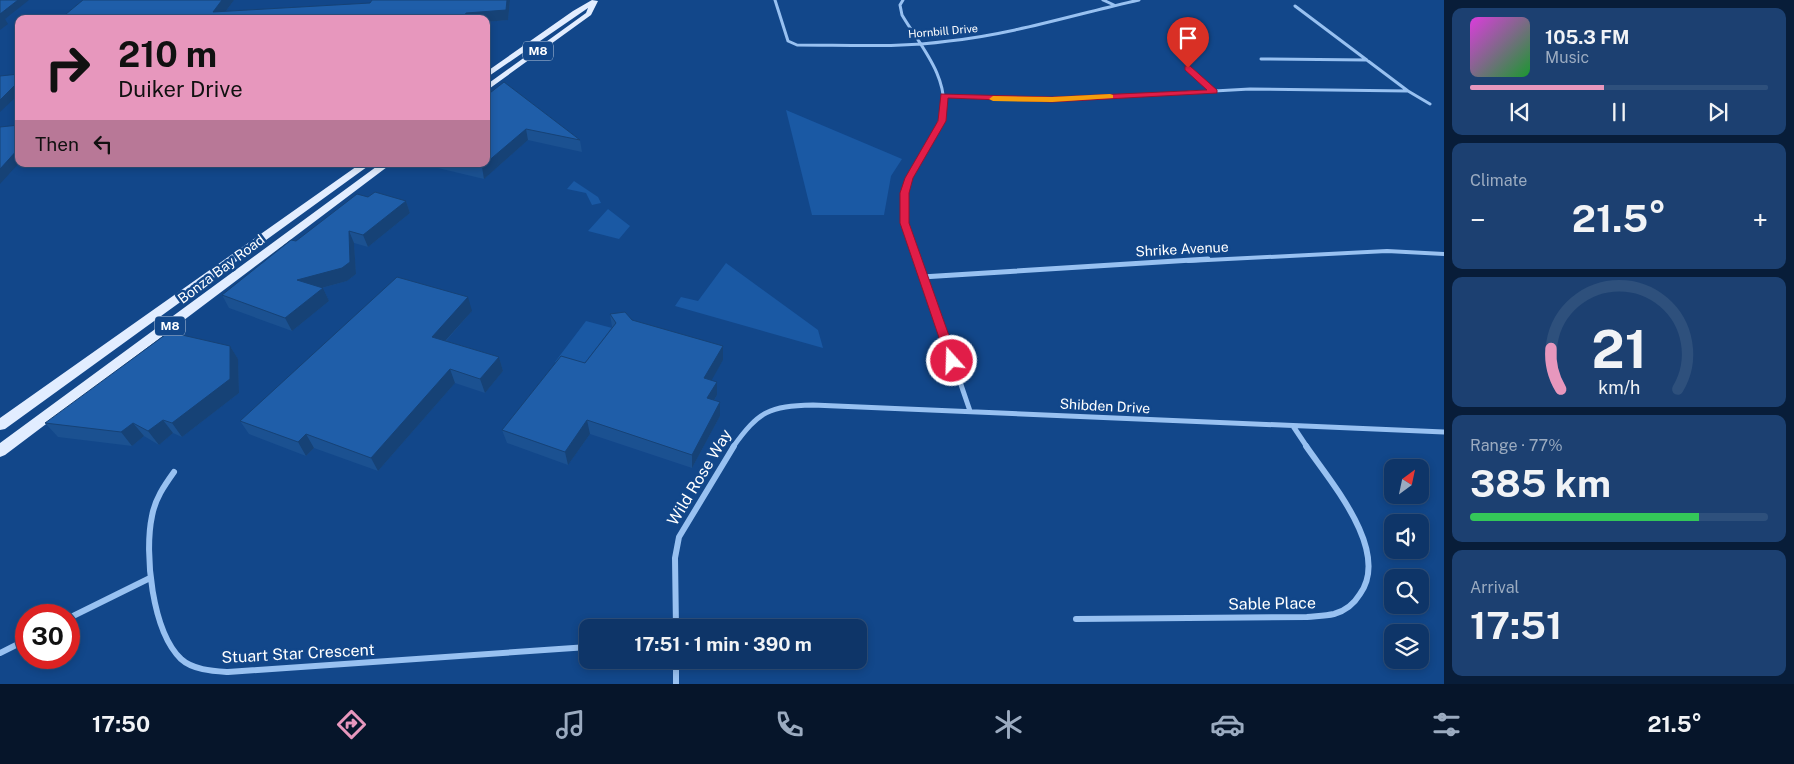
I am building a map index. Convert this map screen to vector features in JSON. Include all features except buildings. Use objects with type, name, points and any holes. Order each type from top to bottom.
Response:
[{"type":"main road","name":"M8","points":[[490,73],[575,12],[595,1]]},
{"type":"main road","name":"M8","points":[[490,86],[589,14],[595,1]]},
{"type":"main road","name":"Bonza Bay Road","points":[[0,425],[362,167]]},
{"type":"main road","name":"Bonza Bay Road","points":[[0,451],[382,167]]},
{"type":"street","name":"Hornbill Drive","points":[[775,0],[788,40],[797,45],[918,43],[966,40],[1019,31],[1139,0]]},
{"type":"street","points":[[902,0],[900,5],[902,15],[941,83],[944,96],[942,121],[909,178],[904,193],[905,223],[922,277],[970,411]]},
{"type":"street","points":[[1103,0],[1115,5]]},
{"type":"street","points":[[1295,6],[1408,91],[1430,104]]},
{"type":"street","points":[[1260,59],[1366,60]]},
{"type":"street","points":[[1188,63],[1188,68],[1191,72],[1214,92]]},
{"type":"street","points":[[944,96],[1052,100],[1282,89],[1408,91]]},
{"type":"street","name":"Shrike Avenue","points":[[922,277],[1312,253],[1386,251],[1444,254]]},
{"type":"street","name":"Shibden Drive","points":[[766,411],[807,406],[970,411],[1444,432]]},
{"type":"street","name":"Wild Rose Way","points":[[676,619],[675,558],[679,537],[746,427],[766,411]]},
{"type":"street","name":"Sable Place","points":[[1076,619],[1306,618],[1334,614],[1353,605],[1365,588],[1370,563],[1364,538],[1293,426]]},
{"type":"street","name":"Stuart Star Crescent","points":[[174,472],[156,502],[152,520],[150,578],[157,607],[170,645],[182,660],[203,670],[228,672],[579,648]]},
{"type":"street","points":[[80,613],[150,578]]},
{"type":"street","points":[[0,653],[15,646]]},
{"type":"street","points":[[676,669],[676,684]]},
{"type":"shaded area","points":[[786,110],[902,159],[891,176],[884,215],[812,215]]},
{"type":"shaded area","points":[[574,181],[598,197],[601,203],[592,205],[586,193],[567,189]]},
{"type":"shaded area","points":[[608,209],[630,226],[619,239],[588,231]]},
{"type":"shaded area","points":[[726,263],[818,330],[823,348],[675,306],[681,297],[698,301]]},
{"type":"shaded area","points":[[586,321],[612,328],[580,369],[555,362]]},
{"type":"slow traffic","points":[[993,99],[1052,100],[1110,97]]},
{"type":"route","points":[[952,361],[905,223],[904,193],[909,178],[942,121],[945,106],[944,96],[1052,100],[1214,92],[1188,68]]}]
